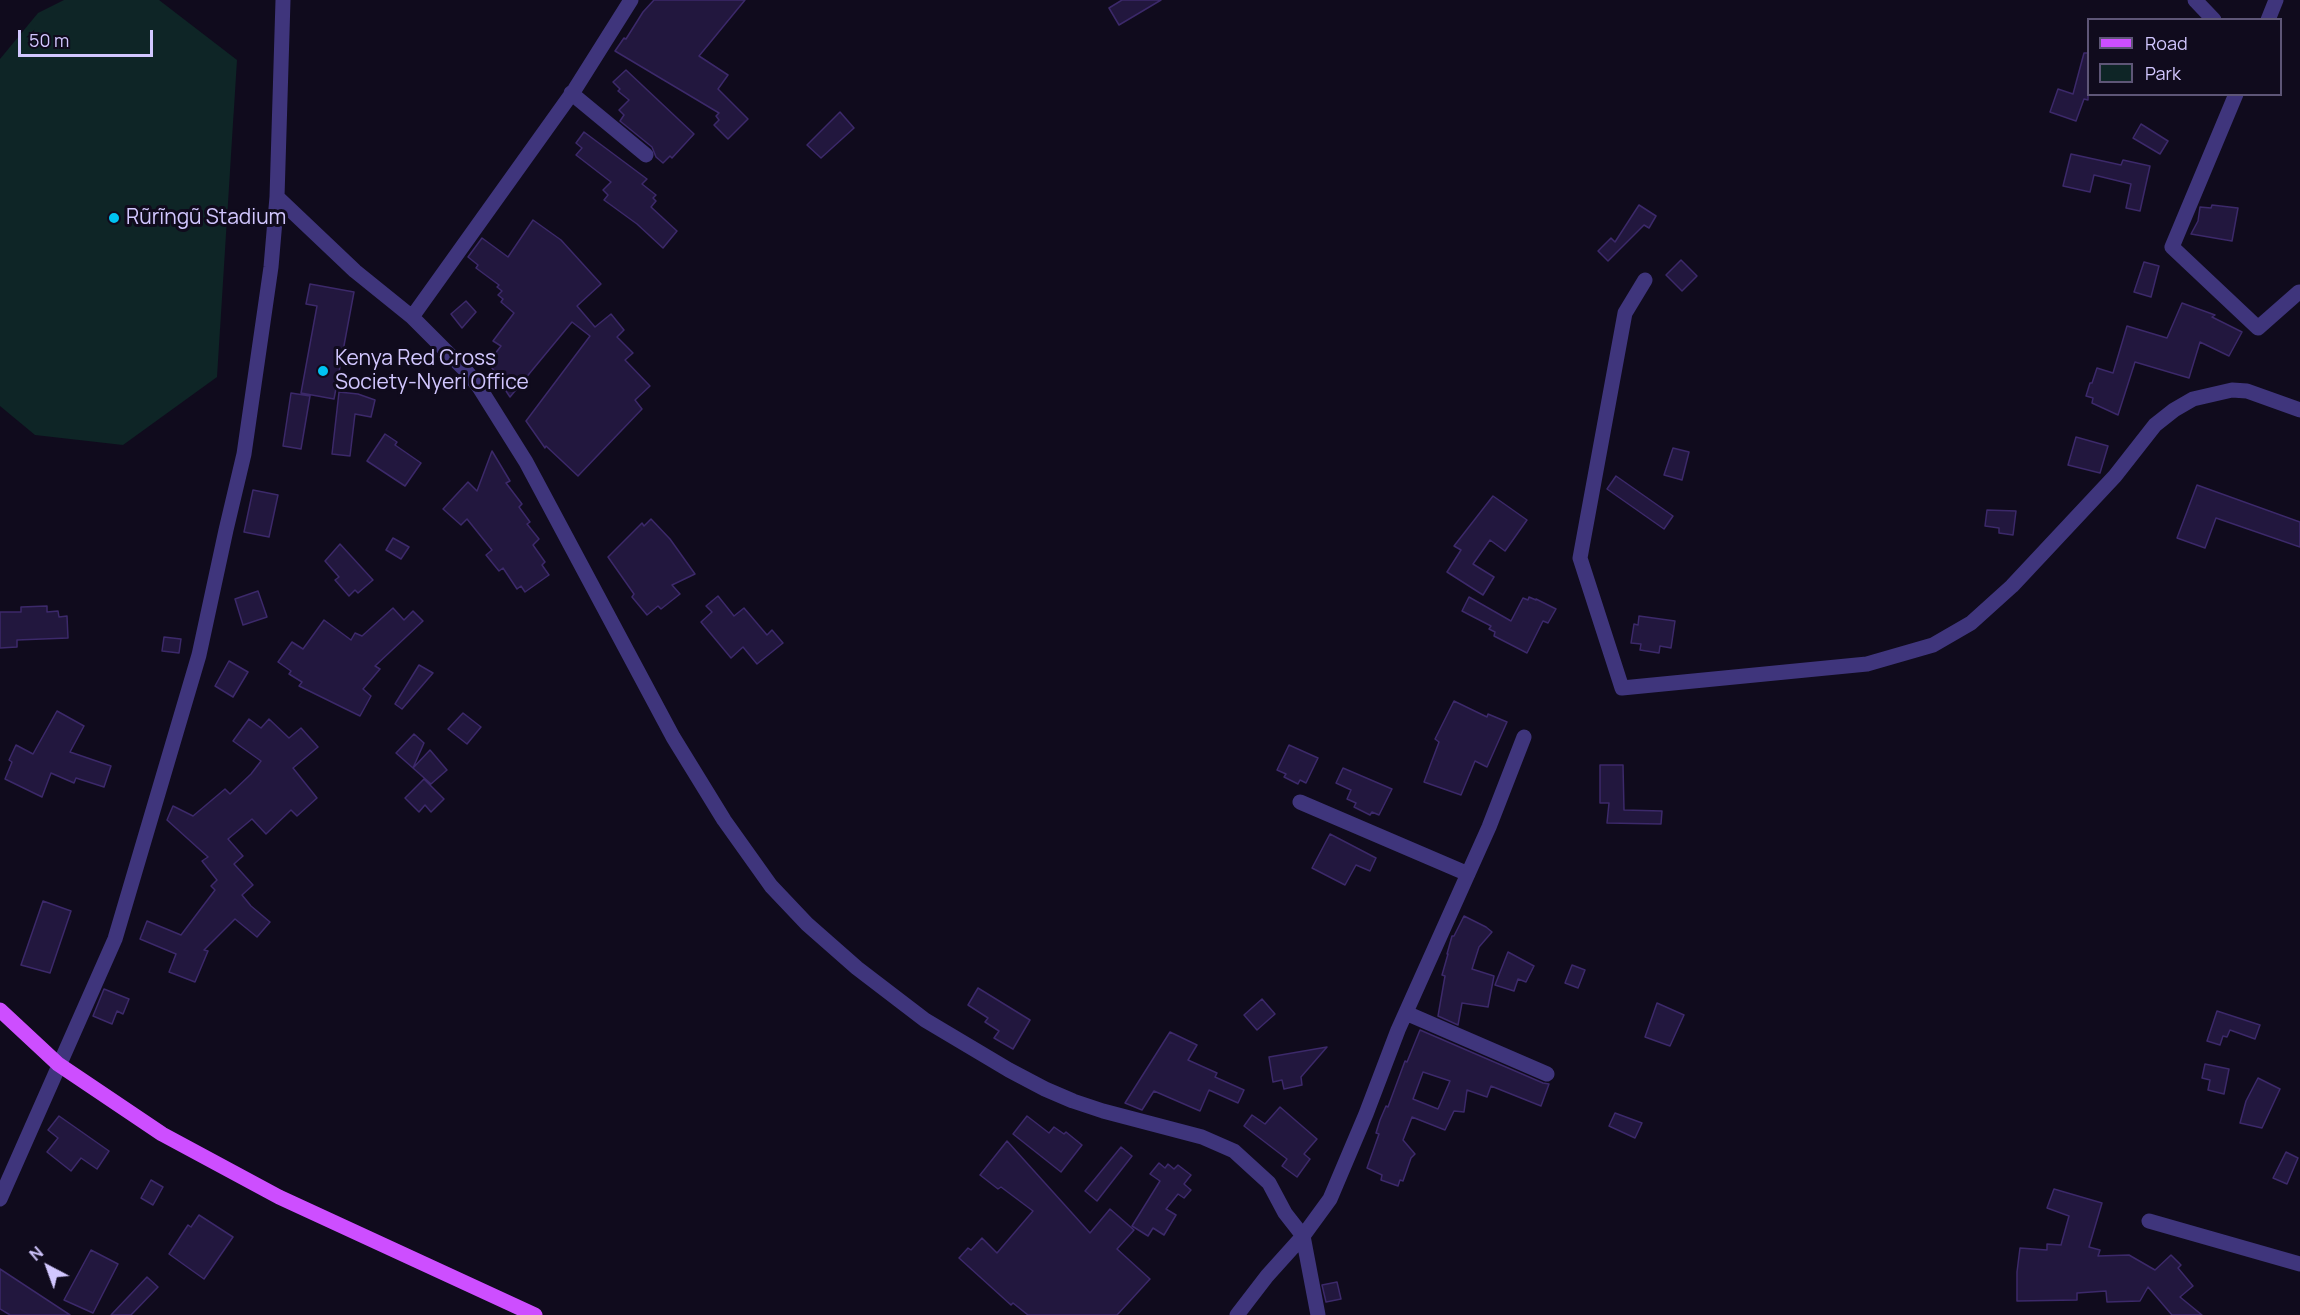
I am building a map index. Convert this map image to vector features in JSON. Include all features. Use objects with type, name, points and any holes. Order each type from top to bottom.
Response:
[{"type":"main road","points":[[0,1010],[58,1064],[162,1134],[279,1197],[535,1315]]},
{"type":"street","points":[[0,1199],[115,939],[200,655],[244,454],[271,267],[277,196],[283,0]]},
{"type":"street","points":[[412,317],[571,93],[631,0]]},
{"type":"street","points":[[2195,0],[2212,18]]},
{"type":"street","points":[[2269,18],[2276,0]]},
{"type":"street","points":[[571,93],[646,155]]},
{"type":"street","points":[[2235,96],[2172,247],[2258,328],[2300,291]]},
{"type":"street","points":[[277,196],[355,271],[412,317],[467,372],[526,462],[679,747],[750,859],[771,886],[807,924],[857,968],[926,1020],[1045,1089],[1103,1111],[1202,1137],[1234,1152],[1269,1183],[1285,1213],[1303,1236],[1318,1315]]},
{"type":"street","points":[[1645,280],[1625,314],[1593,474],[1580,558],[1622,688],[1867,663],[1933,645],[1971,623],[2012,586],[2115,476],[2155,425],[2174,410],[2193,399],[2232,390],[2247,391],[2300,410]]},
{"type":"street","points":[[1237,1315],[1267,1276],[1303,1236],[1330,1199],[1406,1013],[1489,827],[1524,737]]},
{"type":"street","points":[[1300,802],[1468,874]]},
{"type":"street","points":[[1406,1013],[1547,1074]]},
{"type":"street","points":[[2150,1221],[2300,1264]]},
{"type":"green space","name":"Rũrĩngũ Stadium","points":[[64,0],[159,0],[237,60],[217,377],[123,445],[35,435],[0,406],[0,59],[38,13]]},
{"type":"building","points":[[654,0],[745,0],[699,56],[728,75],[718,89],[748,119],[728,139],[714,125],[719,120],[716,116],[719,113],[615,51]]},
{"type":"building","points":[[1122,0],[1161,0],[1119,25],[1109,8]]},
{"type":"building","points":[[2084,53],[2087,53],[2088,100],[2084,99],[2076,121],[2050,112],[2058,89],[2073,94]]},
{"type":"building","points":[[626,70],[694,134],[672,158],[670,156],[663,163],[656,157],[652,147],[620,121],[624,115],[619,110],[629,100],[618,91],[620,89],[613,82]]},
{"type":"building","points":[[840,112],[854,128],[821,158],[807,145]]},
{"type":"building","points":[[2141,124],[2168,141],[2160,154],[2133,138]]},
{"type":"building","points":[[584,132],[647,179],[642,184],[656,195],[653,198],[656,201],[651,207],[677,231],[663,248],[637,224],[604,200],[608,195],[603,190],[611,182],[576,155],[582,148],[576,143]]},
{"type":"building","points":[[2071,154],[2121,165],[2123,160],[2150,166],[2140,211],[2126,208],[2131,184],[2094,175],[2090,192],[2063,186]]},
{"type":"building","points":[[1639,205],[1656,216],[1649,228],[1644,225],[1608,261],[1598,251],[1611,238],[1615,242]]},
{"type":"building","points":[[2212,205],[2238,208],[2232,241],[2191,234],[2198,221],[2200,207],[2211,208]]},
{"type":"building","points":[[533,220],[561,240],[601,284],[577,306],[595,327],[611,314],[624,330],[617,337],[633,353],[625,360],[650,386],[635,400],[642,409],[578,476],[546,446],[545,448],[526,421],[590,336],[572,322],[510,397],[502,385],[504,383],[488,363],[501,346],[493,341],[514,313],[501,302],[503,299],[498,295],[502,291],[497,287],[499,285],[476,268],[478,265],[468,257],[482,238],[508,257]]},
{"type":"building","points":[[1681,260],[1697,276],[1682,291],[1666,275]]},
{"type":"building","points":[[2144,262],[2159,266],[2151,297],[2134,292]]},
{"type":"building","points":[[310,284],[354,292],[334,399],[301,393],[317,306],[306,304]]},
{"type":"building","points":[[466,301],[476,312],[462,328],[451,314]]},
{"type":"building","points":[[2182,303],[2215,315],[2212,317],[2242,332],[2229,356],[2200,342],[2189,378],[2135,362],[2118,415],[2092,403],[2093,398],[2086,396],[2090,383],[2092,383],[2097,368],[2113,373],[2127,326],[2167,338]]},
{"type":"building","points":[[339,392],[358,394],[375,400],[371,417],[355,414],[350,456],[332,454]]},
{"type":"building","points":[[291,393],[310,396],[301,449],[283,446]]},
{"type":"building","points":[[385,434],[397,442],[395,445],[421,463],[405,486],[367,461]]},
{"type":"building","points":[[2076,437],[2108,446],[2100,473],[2068,465]]},
{"type":"building","points":[[1673,448],[1689,452],[1682,480],[1664,475]]},
{"type":"building","points":[[492,451],[510,481],[506,483],[522,504],[519,507],[530,522],[527,524],[539,539],[533,545],[545,562],[542,565],[549,575],[525,592],[521,586],[517,589],[503,568],[499,571],[486,555],[492,550],[467,519],[461,525],[443,509],[468,482],[477,491]]},
{"type":"building","points":[[1616,476],[1673,516],[1664,529],[1607,489]]},
{"type":"building","points":[[2197,485],[2300,522],[2300,547],[2216,518],[2205,548],[2177,538]]},
{"type":"building","points":[[253,490],[278,495],[269,537],[244,532]]},
{"type":"building","points":[[1493,496],[1527,520],[1505,551],[1490,540],[1473,564],[1494,577],[1483,595],[1447,572],[1461,550],[1454,546]]},
{"type":"building","points":[[1987,510],[2016,511],[2013,535],[1999,533],[1999,528],[1985,526]]},
{"type":"building","points":[[651,519],[670,539],[695,574],[672,585],[680,594],[661,609],[658,606],[647,615],[632,597],[634,594],[608,557],[642,523],[644,526]]},
{"type":"building","points":[[393,538],[409,547],[401,559],[386,550]]},
{"type":"building","points":[[340,544],[373,580],[358,593],[355,590],[349,596],[335,580],[339,577],[325,561]]},
{"type":"building","points":[[258,591],[267,617],[243,625],[235,599]]},
{"type":"building","points":[[718,596],[734,616],[744,608],[767,635],[772,630],[783,643],[757,664],[743,647],[731,658],[701,622],[712,612],[706,606]]},
{"type":"building","points":[[1469,597],[1511,621],[1523,598],[1536,599],[1556,609],[1548,623],[1543,621],[1527,653],[1494,636],[1495,632],[1489,629],[1491,626],[1462,611]]},
{"type":"building","points":[[47,606],[47,612],[58,611],[59,617],[67,616],[68,638],[17,640],[17,647],[0,648],[0,612],[21,612],[21,607]]},
{"type":"building","points":[[393,608],[404,620],[413,611],[423,621],[375,666],[380,669],[363,689],[371,696],[360,716],[299,686],[302,682],[289,674],[291,671],[278,662],[292,642],[303,649],[324,620],[351,640],[355,633],[362,636]]},
{"type":"building","points":[[1639,616],[1675,621],[1671,648],[1660,646],[1659,653],[1640,650],[1641,644],[1631,643],[1634,624],[1638,625]]},
{"type":"building","points":[[164,637],[181,639],[179,653],[162,651]]},
{"type":"building","points":[[229,661],[248,672],[233,697],[215,686]]},
{"type":"building","points":[[419,665],[433,673],[402,709],[395,704]]},
{"type":"building","points":[[1454,701],[1487,717],[1488,714],[1507,722],[1487,767],[1475,761],[1461,795],[1424,782],[1439,742],[1435,739]]},
{"type":"building","points":[[57,711],[84,726],[70,752],[111,766],[104,787],[76,778],[74,783],[51,773],[42,797],[5,779],[12,762],[9,760],[16,745],[33,754]]},
{"type":"building","points":[[463,713],[481,727],[467,744],[448,729]]},
{"type":"building","points":[[249,719],[261,728],[269,719],[289,738],[301,728],[318,747],[293,768],[317,798],[297,816],[291,810],[266,834],[252,819],[228,839],[243,856],[234,864],[253,885],[242,895],[270,922],[257,937],[235,919],[204,950],[208,951],[195,982],[169,972],[176,954],[140,939],[147,921],[181,935],[215,890],[211,886],[217,880],[202,861],[208,857],[167,820],[173,806],[193,816],[225,789],[230,794],[251,774],[261,761],[233,741]]},
{"type":"building","points":[[414,734],[424,743],[413,768],[396,753]]},
{"type":"building","points":[[1289,745],[1318,758],[1306,783],[1300,780],[1298,784],[1284,777],[1286,774],[1277,770]]},
{"type":"building","points":[[430,750],[447,770],[431,784],[413,768]]},
{"type":"building","points":[[1600,765],[1623,765],[1624,810],[1662,811],[1661,824],[1607,823],[1609,803],[1600,803]]},
{"type":"building","points":[[1343,768],[1392,789],[1379,815],[1372,812],[1370,815],[1354,807],[1356,803],[1347,799],[1351,790],[1336,783]]},
{"type":"building","points":[[424,779],[444,799],[431,812],[425,805],[419,812],[405,798]]},
{"type":"building","points":[[1330,834],[1376,858],[1370,871],[1356,865],[1345,885],[1312,868]]},
{"type":"building","points":[[43,901],[71,911],[50,973],[21,965]]},
{"type":"building","points":[[1464,916],[1492,932],[1479,947],[1472,969],[1494,976],[1488,1007],[1462,1003],[1458,1025],[1438,1016],[1445,976],[1442,975],[1447,954],[1452,936]]},
{"type":"building","points":[[1508,952],[1534,966],[1526,982],[1518,979],[1514,991],[1495,985]]},
{"type":"building","points":[[1572,965],[1585,970],[1578,988],[1565,983]]},
{"type":"building","points":[[978,988],[1030,1020],[1013,1049],[994,1038],[999,1031],[985,1022],[988,1018],[968,1005]]},
{"type":"building","points":[[104,989],[129,999],[123,1014],[117,1011],[112,1024],[93,1016]]},
{"type":"building","points":[[1262,999],[1275,1014],[1257,1030],[1244,1015]]},
{"type":"building","points":[[1657,1003],[1684,1015],[1670,1046],[1645,1037]]},
{"type":"building","points":[[2217,1011],[2260,1025],[2255,1039],[2230,1030],[2227,1037],[2223,1036],[2220,1045],[2207,1041]]},
{"type":"building","points":[[1420,1030],[1549,1084],[1541,1106],[1491,1086],[1487,1097],[1467,1090],[1464,1112],[1454,1111],[1445,1130],[1412,1117],[1403,1140],[1415,1154],[1411,1158],[1403,1181],[1400,1180],[1398,1186],[1381,1180],[1382,1175],[1367,1168],[1379,1134],[1376,1133],[1380,1120],[1386,1106],[1388,1107],[1405,1061],[1407,1062]],"holes":[[[1423,1072],[1450,1081],[1438,1109],[1413,1099]]]},
{"type":"building","points":[[1170,1032],[1197,1045],[1188,1060],[1217,1073],[1215,1077],[1244,1090],[1238,1103],[1209,1090],[1200,1111],[1154,1091],[1142,1110],[1125,1103]]},
{"type":"building","points":[[1327,1047],[1301,1077],[1302,1085],[1284,1089],[1282,1080],[1273,1082],[1269,1057]]},
{"type":"building","points":[[2205,1064],[2229,1069],[2224,1094],[2208,1090],[2210,1080],[2202,1078]]},
{"type":"building","points":[[2258,1078],[2280,1089],[2262,1128],[2240,1123],[2246,1101]]},
{"type":"building","points":[[1280,1107],[1317,1139],[1304,1154],[1310,1159],[1297,1177],[1282,1166],[1287,1159],[1244,1126],[1252,1115],[1265,1124]]},
{"type":"building","points":[[1615,1113],[1642,1123],[1635,1138],[1609,1126]]},
{"type":"building","points":[[59,1116],[109,1151],[97,1169],[81,1158],[71,1171],[47,1152],[58,1138],[48,1130]]},
{"type":"building","points":[[1027,1116],[1049,1133],[1054,1127],[1064,1134],[1066,1132],[1082,1145],[1061,1172],[1013,1134]]},
{"type":"building","points":[[1007,1141],[1090,1233],[1110,1209],[1134,1230],[1117,1249],[1150,1279],[1117,1315],[1028,1315],[1013,1303],[1011,1305],[959,1258],[968,1248],[971,1250],[982,1238],[997,1253],[1033,1211],[1001,1187],[998,1189],[980,1175]]},
{"type":"building","points":[[1121,1147],[1132,1156],[1097,1201],[1085,1191]]},
{"type":"building","points":[[2286,1152],[2298,1158],[2287,1184],[2273,1178]]},
{"type":"building","points":[[1159,1163],[1165,1168],[1168,1164],[1174,1169],[1178,1165],[1191,1175],[1184,1184],[1191,1190],[1184,1198],[1178,1194],[1166,1209],[1176,1215],[1164,1235],[1153,1228],[1148,1236],[1132,1226],[1160,1181],[1150,1174]]},
{"type":"building","points":[[151,1180],[163,1187],[153,1205],[141,1198]]},
{"type":"building","points":[[2054,1189],[2102,1203],[2089,1247],[2100,1250],[2098,1256],[2129,1255],[2155,1270],[2171,1255],[2181,1265],[2178,1268],[2193,1286],[2180,1297],[2202,1315],[2172,1315],[2148,1287],[2140,1301],[2107,1302],[2106,1291],[2077,1293],[2077,1300],[2017,1301],[2020,1248],[2047,1250],[2047,1244],[2061,1245],[2069,1216],[2047,1208]]},
{"type":"building","points":[[199,1215],[233,1237],[204,1279],[169,1254],[188,1225],[191,1227]]},
{"type":"building","points":[[91,1250],[118,1264],[93,1313],[64,1300]]},
{"type":"building","points":[[0,1269],[70,1315],[10,1315],[0,1309]]},
{"type":"building","points":[[147,1277],[158,1287],[131,1315],[111,1315]]},
{"type":"building","points":[[1337,1282],[1341,1299],[1326,1302],[1322,1285]]},
{"type":"place","name":"Rũrĩngũ Stadium","points":[[114,218]]},
{"type":"place","name":"Kenya Red Cross Society-Nyeri Office","points":[[323,371]]}]
